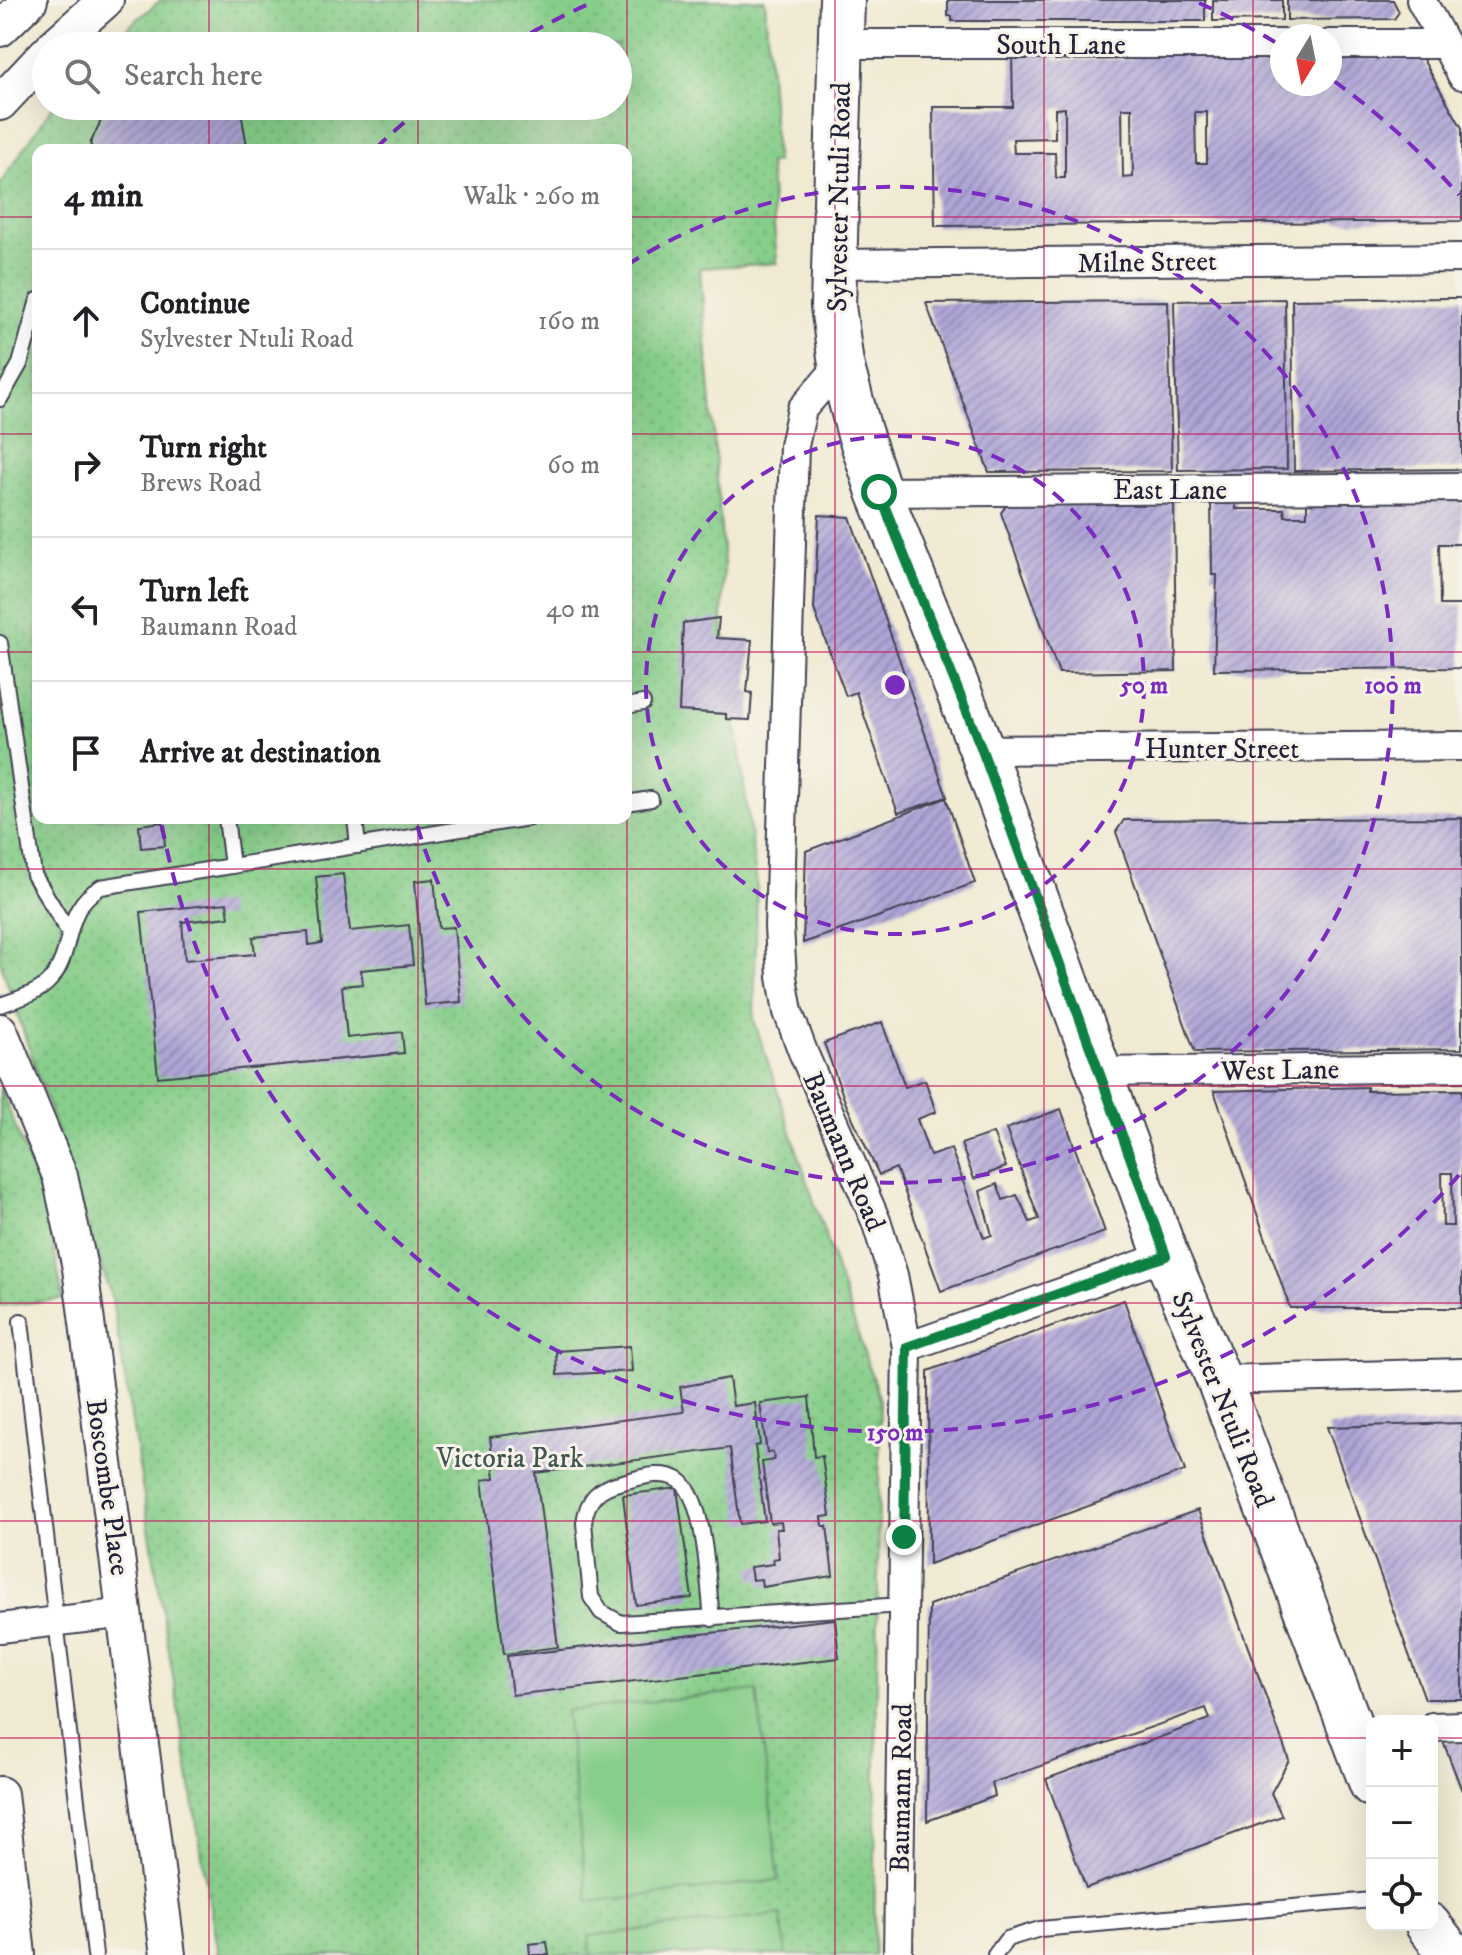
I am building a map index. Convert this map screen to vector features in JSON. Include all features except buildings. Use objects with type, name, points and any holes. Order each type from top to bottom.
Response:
[{"type":"main road","name":"Sylvester Ntuli Road","points":[[842,0],[833,306],[841,364],[879,492],[982,750],[1166,1256],[1362,1730],[1366,1752]]},
{"type":"main road","points":[[1423,1931],[1431,1955]]},
{"type":"main road","points":[[1433,1931],[1452,1955]]},
{"type":"street","points":[[0,29],[30,0]]},
{"type":"street","points":[[70,32],[106,0]]},
{"type":"street","points":[[1421,0],[1462,75]]},
{"type":"street","name":"South Lane","points":[[841,44],[1270,44]]},
{"type":"street","points":[[1342,44],[1444,44]]},
{"type":"street","points":[[0,103],[32,69]]},
{"type":"street","name":"Milne Street","points":[[832,264],[1462,258]]},
{"type":"street","name":"Baumann Road","points":[[841,364],[802,409],[794,446],[779,927],[788,1012],[876,1221],[893,1275],[907,1347],[898,1955]]},
{"type":"street","name":"East Lane","points":[[879,492],[1462,487]]},
{"type":"street","name":"Hunter Street","points":[[982,750],[1462,746]]},
{"type":"street","name":"Boscombe Place","points":[[1,1037],[60,1176],[80,1268],[168,1955]]},
{"type":"street","name":"West Lane","points":[[1099,1072],[1462,1067]]},
{"type":"street","points":[[907,1347],[1166,1256]]},
{"type":"street","points":[[1219,1380],[1462,1373]]},
{"type":"street","points":[[0,1628],[126,1613]]},
{"type":"street","points":[[1438,1727],[1462,1726]]},
{"type":"street","points":[[0,1794],[18,1955]]},
{"type":"lane","points":[[0,399],[20,364],[32,321]]},
{"type":"lane","points":[[0,643],[34,875],[69,933]]},
{"type":"lane","points":[[632,705],[643,703]]},
{"type":"lane","points":[[632,802],[651,799]]},
{"type":"lane","points":[[227,824],[232,866]]},
{"type":"lane","points":[[356,824],[358,846]]},
{"type":"lane","points":[[0,1005],[34,993],[49,981],[80,903],[101,887],[478,824]]},
{"type":"lane","points":[[21,1321],[95,1955]]},
{"type":"lane","points":[[712,1619],[697,1507],[688,1489],[679,1480],[656,1475],[607,1486],[597,1492],[586,1510],[584,1523],[591,1597],[610,1619],[628,1624],[712,1619],[903,1605]]},
{"type":"lane","points":[[995,1955],[1007,1939],[1040,1929],[1366,1901]]},
{"type":"green space","name":"Victoria Park","points":[[161,0],[765,0],[776,162],[769,163],[777,263],[700,268],[724,566],[722,617],[757,885],[754,1020],[880,1401],[874,1955],[218,1955],[112,1299],[0,961],[0,184],[43,120],[632,120],[632,32],[122,32]]},
{"type":"green space","points":[[0,1088],[46,1205],[63,1299],[0,1306]]},
{"type":"green space","points":[[757,1690],[779,1880],[588,1902],[566,1711]]},
{"type":"green space","points":[[781,1914],[786,1955],[591,1955],[589,1936]]},
{"type":"route","points":[[879,492],[982,750],[1166,1256],[907,1347],[904,1537]]}]
